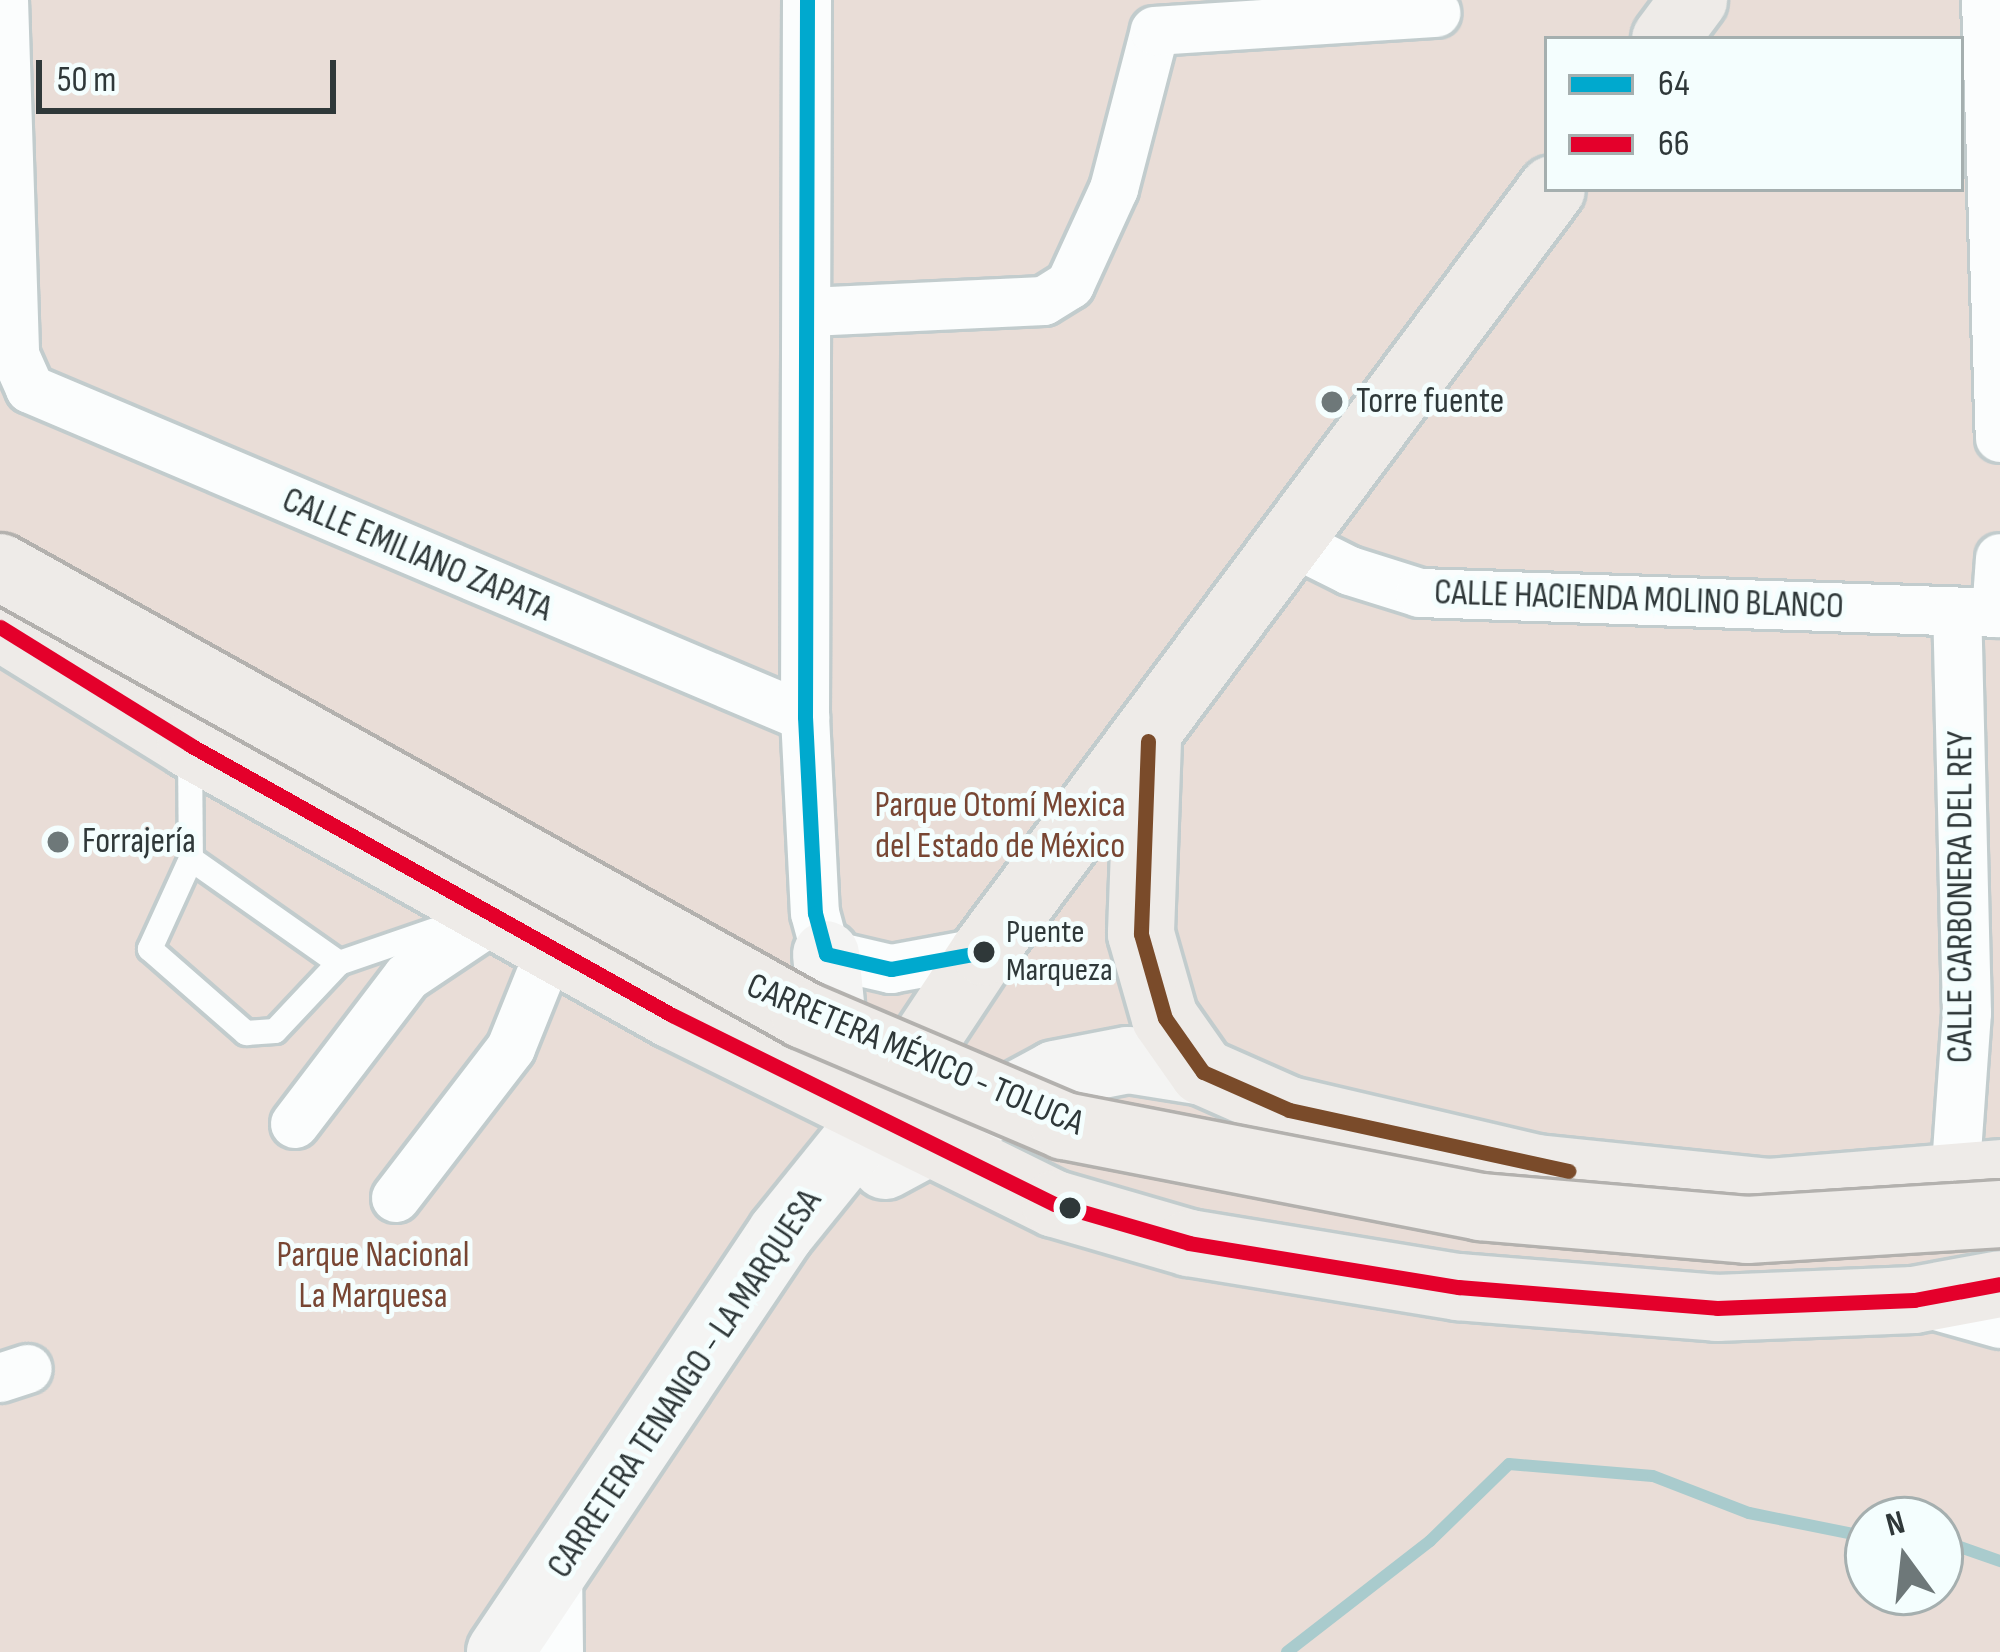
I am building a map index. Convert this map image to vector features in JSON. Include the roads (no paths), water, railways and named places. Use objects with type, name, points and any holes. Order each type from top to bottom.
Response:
[{"type":"main road","points":[[1666,36],[1694,0]]},
{"type":"main road","points":[[873,1117],[984,952],[1148,741],[1288,540],[1550,192]]},
{"type":"main road","name":"CARRETERA MÉXICO - TOLUCA","points":[[0,567],[804,1015],[1064,1126],[1480,1208],[1747,1230],[1985,1189]]},
{"type":"main road","points":[[0,627],[190,745],[513,924],[873,1117],[1055,1204],[1189,1243],[1458,1287],[1717,1308],[1914,1300],[2000,1284]]},
{"type":"main road","points":[[1148,741],[1141,934],[1166,1018],[1203,1072]]},
{"type":"main road","points":[[826,954],[832,1013],[873,1117]]},
{"type":"main road","points":[[873,1117],[1128,1060],[1203,1072],[1289,1110],[1538,1168],[1770,1192],[1985,1189]]},
{"type":"main road","name":"CARRETERA TENANGO - LA MARQUESA","points":[[500,1652],[781,1233],[873,1117]]},
{"type":"street","name":"CALLE EMILIANO ZAPATA","points":[[4,0],[16,356],[30,388],[805,717]]},
{"type":"street","points":[[807,0],[805,717],[815,913],[826,954],[890,969],[984,952]]},
{"type":"street","points":[[1986,0],[2000,438]]},
{"type":"street","points":[[809,312],[1044,301],[1070,285],[1114,189],[1155,31],[1436,13]]},
{"type":"street","name":"CALLE HACIENDA MOLINO BLANCO","points":[[1288,540],[1350,572],[1420,592],[1984,613]]},
{"type":"street","name":"CALLE CARBONERA DEL REY","points":[[1985,1189],[1967,1013],[1984,613],[2000,558]]},
{"type":"street","points":[[295,1124],[407,977],[513,924],[511,1048],[396,1198]]},
{"type":"street","points":[[1914,1300],[2000,1324]]},
{"type":"street","points":[[558,1569],[560,1652]]},
{"type":"lane","points":[[190,745],[191,859],[150,949],[246,1033],[275,1031],[339,963],[513,924]]},
{"type":"lane","points":[[191,859],[339,963]]},
{"type":"waterway","points":[[1287,1652],[1430,1541],[1509,1464],[1653,1476],[1749,1513],[1844,1532]]},
{"type":"waterway","points":[[1964,1548],[2000,1561]]},
{"type":"place","name":"Torre fuente","points":[[1332,402]]},
{"type":"place","name":"Forrajería","points":[[58,842]]},
{"type":"place","name":"Puente Marqueza","points":[[984,952]]},
{"type":"park label","name":"Parque Otomí Mexica del Estado de México","points":[[1000,826]]},
{"type":"park label","name":"Parque Nacional La Marquesa","points":[[373,1276]]}]
